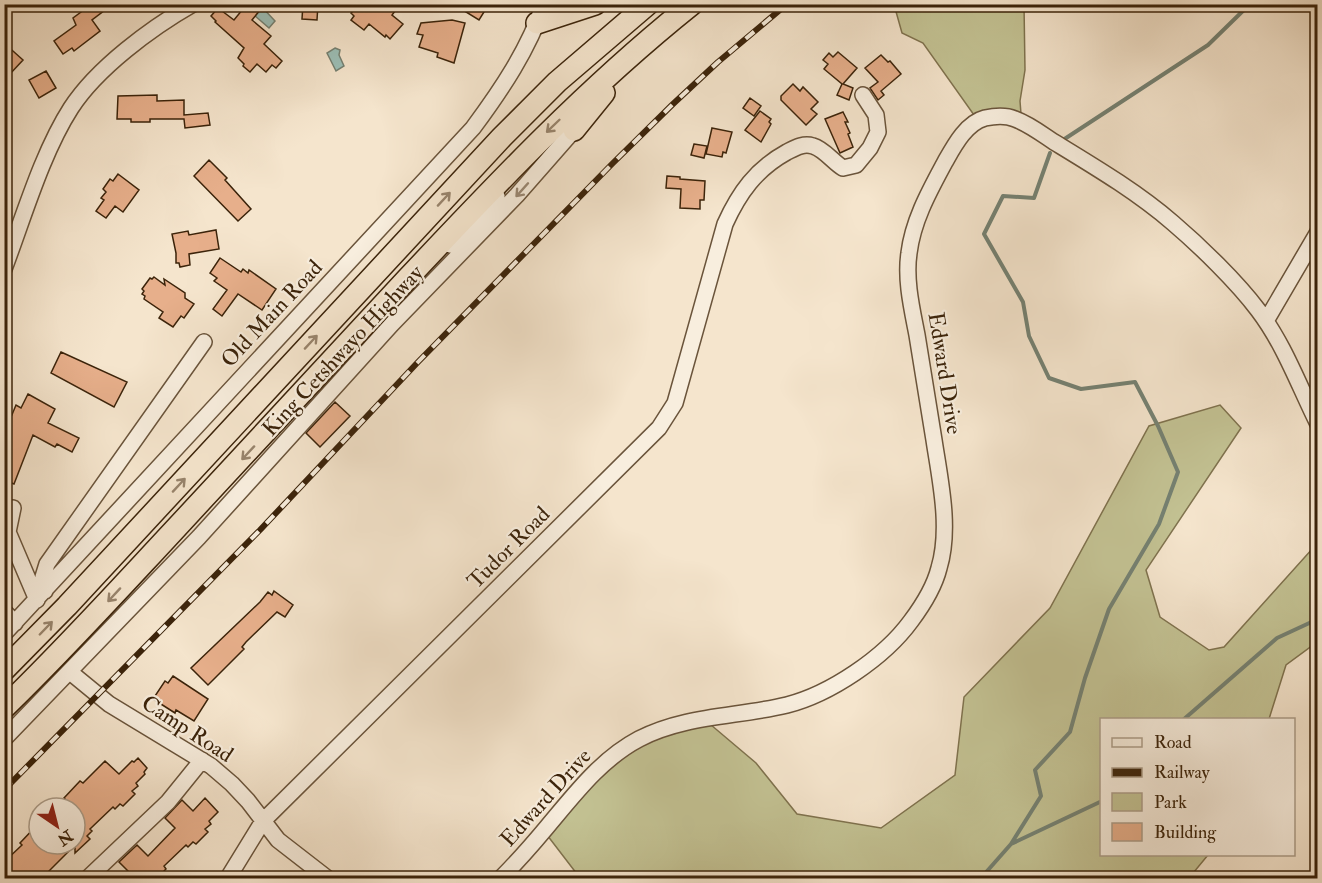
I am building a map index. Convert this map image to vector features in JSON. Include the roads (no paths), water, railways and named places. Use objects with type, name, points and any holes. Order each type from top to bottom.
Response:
[{"type":"highway","points":[[541,14],[595,4]]},
{"type":"highway","name":"King Cetshwayo Highway","points":[[4,670],[67,606],[514,124],[557,82],[648,4]]},
{"type":"highway","name":"King Cetshwayo Highway","points":[[4,708],[86,626],[509,171],[589,92],[648,39],[692,4]]},
{"type":"highway","points":[[574,130],[648,39]]},
{"type":"street","points":[[4,269],[59,130],[75,102],[104,71],[130,48],[193,4]]},
{"type":"street","name":"Old Main Road","points":[[4,634],[473,128],[513,72],[541,14]]},
{"type":"street","name":"Tudor Road","points":[[228,879],[263,821],[659,428],[675,403],[725,224],[735,202],[750,180],[774,159],[800,145],[813,146],[843,168],[856,165],[870,148],[878,132],[876,115],[863,95]]},
{"type":"street","name":"Edward Drive","points":[[501,879],[614,755],[640,739],[672,726],[785,705],[827,690],[882,651],[909,624],[931,591],[940,566],[944,532],[941,483],[910,292],[908,256],[912,233],[928,193],[954,146],[972,124],[990,117],[1016,119],[1083,159],[1147,202],[1176,225],[1244,294],[1266,321],[1300,384],[1317,424]]},
{"type":"street","points":[[4,739],[200,537],[342,378],[517,195],[574,130]]},
{"type":"street","points":[[4,222],[20,229]]},
{"type":"street","points":[[1266,321],[1317,232]]},
{"type":"street","points":[[41,595],[47,564],[204,342]]},
{"type":"street","points":[[14,508],[8,525],[9,535],[41,595]]},
{"type":"street","points":[[4,611],[15,623]]},
{"type":"street","name":"Camp Road","points":[[70,672],[109,704],[202,760],[232,784],[278,840],[327,879]]},
{"type":"street","points":[[88,879],[168,802],[202,760]]},
{"type":"water","points":[[261,6],[275,21],[269,28],[254,15]]},
{"type":"water","points":[[335,48],[340,50],[339,55],[344,66],[336,71],[327,53]]},
{"type":"waterway","points":[[1063,140],[1208,45],[1250,4]]},
{"type":"waterway","points":[[1011,844],[1041,796],[1035,770],[1070,732],[1085,678],[1109,609],[1159,524],[1178,472],[1135,382],[1081,389],[1049,378],[1029,336],[1023,302],[984,234],[1003,196],[1034,198],[1050,153]]},
{"type":"waterway","points":[[1185,718],[1277,638],[1318,619]]},
{"type":"waterway","points":[[981,878],[1011,844],[1100,802]]},
{"type":"railway","points":[[4,790],[260,530],[418,362],[612,164],[718,62],[787,4]]}]
